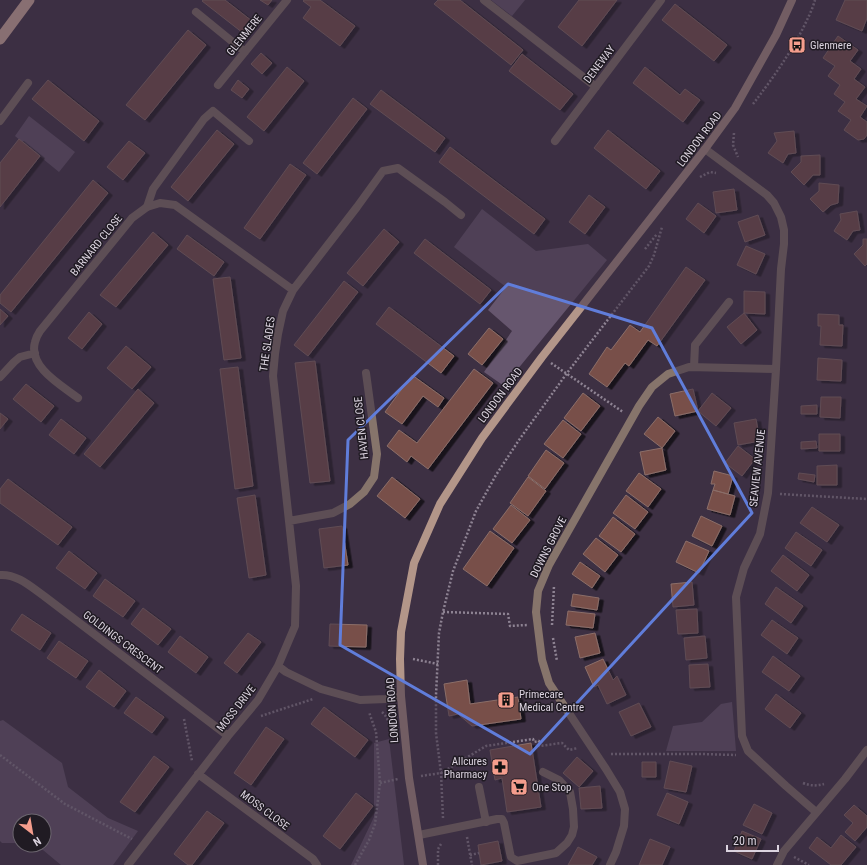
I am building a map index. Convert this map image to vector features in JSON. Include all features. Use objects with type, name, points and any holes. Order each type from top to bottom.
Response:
[{"type":"highway","points":[[0,39],[29,0]]},
{"type":"main road","name":"LONDON ROAD","points":[[423,865],[409,778],[401,696],[401,632],[414,563],[440,504],[482,438],[542,357],[705,150],[735,108],[776,36],[792,0]]},
{"type":"street","name":"GLENMERE","points":[[218,85],[287,0]]},
{"type":"street","points":[[484,0],[596,87]]},
{"type":"street","name":"DENEWAY","points":[[555,142],[661,0]]},
{"type":"street","points":[[196,12],[245,52]]},
{"type":"street","points":[[0,120],[28,83]]},
{"type":"street","points":[[147,207],[153,189],[204,119],[212,111],[249,141]]},
{"type":"street","name":"SEAVIEW AVENUE","points":[[705,150],[767,195],[774,203],[781,217],[784,230],[768,493],[760,534],[744,568],[736,597],[742,736],[748,751],[816,812]]},
{"type":"street","name":"THE SLADES","points":[[278,666],[295,626],[296,586],[273,376],[278,334],[283,311],[293,290],[383,171],[398,168],[446,202],[461,215]]},
{"type":"street","name":"BARNARD CLOSE","points":[[35,354],[34,343],[40,331],[132,218],[147,207],[160,203],[175,205],[293,290]]},
{"type":"street","points":[[694,367],[695,345],[729,302]]},
{"type":"street","points":[[0,377],[20,357],[35,354],[38,363],[46,374],[78,398]]},
{"type":"street","name":"DOWNS GROVE","points":[[610,865],[616,852],[624,826],[625,809],[620,792],[606,768],[549,682],[542,660],[537,624],[536,612],[538,591],[549,565],[632,417],[652,388],[668,374],[689,367],[776,369]]},
{"type":"street","name":"HAVEN CLOSE","points":[[290,521],[333,513],[350,504],[364,492],[374,477],[377,454],[366,373]]},
{"type":"street","name":"GOLDINGS CRESCENT","points":[[0,575],[7,575],[22,580],[228,736]]},
{"type":"street","points":[[278,666],[286,672],[322,689],[360,700],[401,696]]},
{"type":"street","name":"MOSS DRIVE","points":[[128,865],[196,770],[228,736],[258,700],[278,666]]},
{"type":"street","points":[[777,865],[784,851],[845,779],[867,750]]},
{"type":"street","name":"MOSS CLOSE","points":[[196,770],[313,859],[317,865]]},
{"type":"street","points":[[419,835],[502,819],[511,857],[517,861],[556,853],[567,843],[572,835],[574,827],[573,809],[570,792],[559,780],[544,772]]},
{"type":"street","points":[[479,787],[486,822]]},
{"type":"path","points":[[698,179],[702,175],[710,172],[718,174]]},
{"type":"path","points":[[645,249],[664,223]]},
{"type":"path","points":[[438,865],[438,849],[441,844],[444,820],[441,773],[436,733],[439,633],[453,571],[476,511],[496,475],[518,440],[567,373],[649,266],[654,255],[661,228]]},
{"type":"path","points":[[542,357],[632,417]]},
{"type":"path","points":[[782,494],[867,499]]},
{"type":"path","points":[[552,631],[554,585]]},
{"type":"path","points":[[443,612],[508,614],[510,626],[537,624]]},
{"type":"path","points":[[528,620],[529,631]]},
{"type":"path","points":[[554,638],[557,664]]},
{"type":"path","points":[[400,659],[410,658],[438,664]]},
{"type":"path","points":[[255,718],[315,699]]},
{"type":"path","points":[[355,865],[369,840],[375,824],[380,783],[376,732],[368,707]]},
{"type":"path","points":[[184,717],[196,770]]},
{"type":"path","points":[[380,783],[441,773],[486,746]]},
{"type":"path","points":[[708,754],[738,755]]},
{"type":"path","points":[[0,755],[65,804],[142,846]]},
{"type":"path","points":[[461,838],[467,837],[472,865]]},
{"type":"path","points":[[441,844],[448,841]]},
{"type":"path","points":[[470,854],[479,854]]},
{"type":"highlighted area","points":[[508,284],[652,328],[752,513],[530,754],[340,645],[348,440]]},
{"type":"shaded area","points":[[491,0],[525,0],[512,16]]},
{"type":"shaded area","points":[[29,116],[75,152],[59,172],[15,136]]},
{"type":"shaded area","points":[[482,209],[536,251],[588,244],[607,260],[504,386],[484,372],[512,331],[488,310],[506,287],[454,247]]},
{"type":"shaded area","points":[[732,702],[736,751],[666,751],[673,726],[702,722],[721,704]]},
{"type":"shaded area","points":[[3,720],[62,763],[68,787],[108,818],[138,831],[113,865],[61,865],[47,853],[52,853],[52,813],[12,813],[12,843],[2,843],[0,841],[0,721]]},
{"type":"shaded area","points":[[389,739],[404,865],[351,865],[374,817],[374,743]]},
{"type":"building","points":[[225,0],[252,21],[243,33],[202,1]]},
{"type":"building","points":[[260,0],[272,0],[268,5]]},
{"type":"building","points":[[320,0],[355,26],[340,46],[303,18],[311,7],[303,1]]},
{"type":"building","points":[[438,0],[460,0],[523,50],[511,65],[434,4]]},
{"type":"building","points":[[579,0],[617,0],[582,46],[558,27]]},
{"type":"building","points":[[845,0],[867,0],[867,18],[862,31],[836,20]]},
{"type":"building","points":[[675,4],[727,45],[714,61],[662,20]]},
{"type":"building","points":[[188,30],[206,45],[145,120],[126,105]]},
{"type":"building","points":[[838,36],[858,50],[850,61],[861,69],[854,79],[865,87],[856,99],[867,106],[860,117],[867,122],[867,135],[864,139],[858,140],[844,130],[851,120],[838,111],[845,102],[834,94],[840,85],[828,76],[835,66],[823,58]]},
{"type":"building","points":[[261,53],[272,63],[262,74],[251,64]]},
{"type":"building","points":[[522,54],[573,94],[560,110],[509,71]]},
{"type":"building","points":[[287,67],[304,81],[264,131],[247,117]]},
{"type":"building","points":[[645,67],[680,95],[685,89],[700,100],[683,122],[633,83]]},
{"type":"building","points":[[48,80],[99,121],[84,141],[32,99]]},
{"type":"building","points":[[238,80],[249,89],[242,98],[231,90]]},
{"type":"building","points":[[381,90],[445,138],[435,152],[370,104]]},
{"type":"building","points":[[353,98],[367,109],[317,174],[303,163]]},
{"type":"building","points":[[217,130],[234,144],[188,201],[171,187]]},
{"type":"building","points":[[608,130],[660,171],[646,189],[594,148]]},
{"type":"building","points":[[794,131],[796,153],[788,154],[783,163],[768,153],[777,141],[774,133]]},
{"type":"building","points":[[19,139],[40,156],[0,207],[0,163]]},
{"type":"building","points":[[129,141],[145,153],[123,180],[107,167]]},
{"type":"building","points":[[450,147],[545,219],[534,234],[439,162]]},
{"type":"building","points":[[820,155],[820,175],[813,175],[804,185],[791,172],[801,162],[801,156]]},
{"type":"building","points":[[290,164],[306,175],[260,239],[244,228]]},
{"type":"building","points":[[93,180],[108,193],[11,312],[0,303],[0,295]]},
{"type":"building","points":[[819,183],[839,185],[838,203],[831,205],[823,212],[810,199],[819,191]]},
{"type":"building","points":[[734,189],[737,210],[716,213],[713,192]]},
{"type":"building","points":[[589,195],[605,207],[585,234],[569,222]]},
{"type":"building","points":[[698,203],[716,216],[704,233],[686,219]]},
{"type":"building","points":[[857,211],[860,230],[853,231],[847,240],[834,231],[841,220],[840,214]]},
{"type":"building","points":[[758,215],[765,235],[745,242],[738,222]]},
{"type":"building","points":[[384,229],[399,242],[363,286],[347,273]]},
{"type":"building","points":[[153,232],[168,245],[116,307],[100,295]]},
{"type":"building","points":[[187,235],[224,262],[214,276],[177,249]]},
{"type":"building","points":[[425,239],[491,290],[480,304],[414,253]]},
{"type":"building","points":[[863,239],[867,239],[867,264],[865,266],[854,254],[863,245]]},
{"type":"building","points":[[746,246],[765,254],[756,274],[737,265]]},
{"type":"building","points":[[686,267],[705,280],[657,346],[648,340],[629,366],[625,363],[607,387],[589,374],[607,347],[611,350],[630,325],[640,332]]},
{"type":"building","points":[[230,277],[241,358],[224,360],[213,279]]},
{"type":"building","points":[[344,281],[358,292],[308,356],[294,345]]},
{"type":"building","points":[[744,291],[765,292],[765,314],[744,313]]},
{"type":"building","points":[[389,307],[454,356],[441,373],[376,324]]},
{"type":"building","points":[[0,309],[8,316],[0,325]]},
{"type":"building","points":[[89,312],[102,324],[82,349],[68,338]]},
{"type":"building","points":[[744,313],[757,330],[741,344],[727,327]]},
{"type":"building","points":[[818,314],[839,315],[839,325],[843,325],[842,346],[820,345],[821,326],[818,326]]},
{"type":"building","points":[[489,328],[503,339],[482,365],[468,354]]},
{"type":"building","points":[[126,346],[151,367],[132,389],[107,368]]},
{"type":"building","points":[[818,358],[842,360],[841,381],[817,380]]},
{"type":"building","points":[[315,361],[330,481],[310,483],[295,363]]},
{"type":"building","points":[[238,367],[253,486],[235,489],[220,369]]},
{"type":"building","points":[[474,369],[493,383],[428,469],[411,456],[407,462],[387,446],[399,430],[417,443]]},
{"type":"building","points":[[412,375],[444,398],[438,407],[423,396],[402,424],[385,412]]},
{"type":"building","points":[[26,384],[54,406],[41,422],[13,399]]},
{"type":"building","points":[[138,389],[154,403],[100,467],[84,454]]},
{"type":"building","points":[[693,389],[698,411],[675,416],[670,394]]},
{"type":"building","points":[[583,393],[600,406],[581,431],[564,418]]},
{"type":"building","points":[[712,393],[731,408],[716,426],[698,411]]},
{"type":"building","points":[[821,397],[841,397],[840,418],[820,417]]},
{"type":"building","points":[[817,405],[817,414],[801,414],[801,406]]},
{"type":"building","points":[[0,413],[8,419],[0,429]]},
{"type":"building","points":[[658,417],[675,431],[662,448],[644,434]]},
{"type":"building","points":[[61,419],[86,438],[74,454],[49,435]]},
{"type":"building","points":[[756,419],[760,441],[738,445],[734,423]]},
{"type":"building","points":[[563,420],[581,434],[563,458],[544,444]]},
{"type":"building","points":[[819,434],[840,434],[840,451],[819,451]]},
{"type":"building","points":[[816,441],[817,448],[801,449],[801,442]]},
{"type":"building","points":[[738,446],[755,459],[742,476],[725,463]]},
{"type":"building","points":[[662,448],[666,470],[645,475],[640,452]]},
{"type":"building","points":[[546,450],[564,463],[545,489],[528,476]]},
{"type":"building","points":[[837,465],[837,485],[817,485],[817,466]]},
{"type":"building","points":[[714,471],[733,476],[728,494],[713,490],[715,484],[711,484]]},
{"type":"building","points":[[639,473],[661,489],[648,507],[626,491]]},
{"type":"building","points":[[799,473],[815,475],[814,482],[798,479]]},
{"type":"building","points":[[392,477],[420,499],[405,518],[377,496]]},
{"type":"building","points":[[528,477],[546,491],[528,516],[510,503]]},
{"type":"building","points":[[8,479],[72,527],[58,545],[0,503],[0,489]]},
{"type":"building","points":[[713,490],[735,496],[730,515],[707,509]]},
{"type":"building","points":[[255,495],[266,575],[249,578],[237,498]]},
{"type":"building","points":[[626,495],[648,512],[635,529],[613,513]]},
{"type":"building","points":[[511,505],[530,520],[512,543],[493,529]]},
{"type":"building","points":[[812,507],[839,525],[827,542],[800,523]]},
{"type":"building","points":[[701,516],[722,526],[712,546],[692,536]]},
{"type":"building","points":[[613,517],[635,534],[621,552],[599,536]]},
{"type":"building","points":[[342,526],[348,565],[324,568],[319,529]]},
{"type":"building","points":[[490,531],[514,548],[487,586],[463,569]]},
{"type":"building","points":[[796,532],[822,550],[811,566],[785,548]]},
{"type":"building","points":[[596,538],[618,555],[605,572],[583,554]]},
{"type":"building","points":[[686,541],[709,551],[699,573],[676,562]]},
{"type":"building","points":[[69,551],[97,573],[85,589],[56,568]]},
{"type":"building","points":[[783,555],[809,575],[797,591],[771,571]]},
{"type":"building","points":[[580,562],[600,576],[592,588],[572,574]]},
{"type":"building","points":[[105,579],[135,601],[123,617],[93,596]]},
{"type":"building","points":[[692,582],[694,605],[673,607],[671,584]]},
{"type":"building","points":[[776,587],[803,606],[791,623],[765,604]]},
{"type":"building","points":[[573,594],[599,598],[597,610],[571,606]]},
{"type":"building","points":[[143,608],[171,629],[158,645],[131,624]]},
{"type":"building","points":[[697,609],[698,633],[678,634],[676,610]]},
{"type":"building","points":[[568,611],[595,614],[593,628],[566,625]]},
{"type":"building","points":[[22,614],[51,633],[40,650],[11,630]]},
{"type":"building","points":[[772,620],[798,638],[787,654],[761,635]]},
{"type":"building","points":[[330,624],[367,625],[366,647],[329,646]]},
{"type":"building","points":[[248,633],[261,642],[237,673],[224,663]]},
{"type":"building","points":[[595,633],[600,653],[580,658],[575,637]]},
{"type":"building","points":[[180,636],[208,657],[196,673],[168,652]]},
{"type":"building","points":[[705,636],[707,658],[686,660],[684,638]]},
{"type":"building","points":[[59,641],[88,661],[76,678],[47,658]]},
{"type":"building","points":[[773,656],[800,676],[789,691],[762,672]]},
{"type":"building","points":[[603,659],[613,680],[617,676],[626,695],[607,704],[598,685],[594,687],[585,667]]},
{"type":"building","points":[[708,664],[710,687],[690,688],[689,665]]},
{"type":"building","points":[[99,670],[126,691],[114,707],[86,687]]},
{"type":"building","name":"Primecare Medical Centre","points":[[467,680],[470,704],[518,697],[521,719],[472,726],[458,714],[449,716],[444,684]]},
{"type":"building","points":[[776,694],[801,713],[790,728],[765,709]]},
{"type":"building","points":[[136,697],[164,717],[152,733],[124,713]]},
{"type":"building","points":[[639,703],[651,727],[631,736],[619,712]]},
{"type":"building","points":[[324,707],[368,740],[355,757],[311,724]]},
{"type":"building","points":[[266,727],[284,739],[251,785],[234,773]]},
{"type":"building","points":[[531,743],[541,807],[507,812],[502,778],[495,780],[490,750]]},
{"type":"building","points":[[154,756],[169,767],[135,812],[120,802]]},
{"type":"building","points":[[577,757],[593,771],[579,787],[563,773]]},
{"type":"building","points":[[670,761],[692,766],[686,792],[664,788]]},
{"type":"building","points":[[642,762],[656,762],[656,777],[642,777]]},
{"type":"building","points":[[600,786],[602,808],[581,809],[579,788]]},
{"type":"building","points":[[356,793],[373,806],[340,849],[323,836]]},
{"type":"building","points":[[667,793],[688,802],[679,824],[657,815]]},
{"type":"building","points":[[754,804],[772,813],[762,834],[743,825]]},
{"type":"building","points":[[854,805],[867,816],[867,827],[855,841],[845,832],[853,823],[844,815]]},
{"type":"building","points":[[207,811],[224,823],[192,865],[188,865],[174,854]]},
{"type":"building","points":[[742,831],[761,839],[752,859],[734,851]]},
{"type":"building","points":[[841,835],[856,847],[841,865],[831,865],[809,848],[817,837],[831,848]]},
{"type":"building","points":[[650,839],[670,847],[662,865],[639,865]]},
{"type":"building","points":[[498,841],[502,861],[481,865],[478,845]]},
{"type":"building","points":[[578,847],[597,857],[592,865],[568,865]]},
{"type":"place","name":"Glenmere","points":[[797,45]]},
{"type":"place","name":"Primecare Medical Centre","points":[[506,700]]},
{"type":"place","name":"Allcures Pharmacy","points":[[500,767]]},
{"type":"place","name":"One Stop","points":[[519,787]]}]
